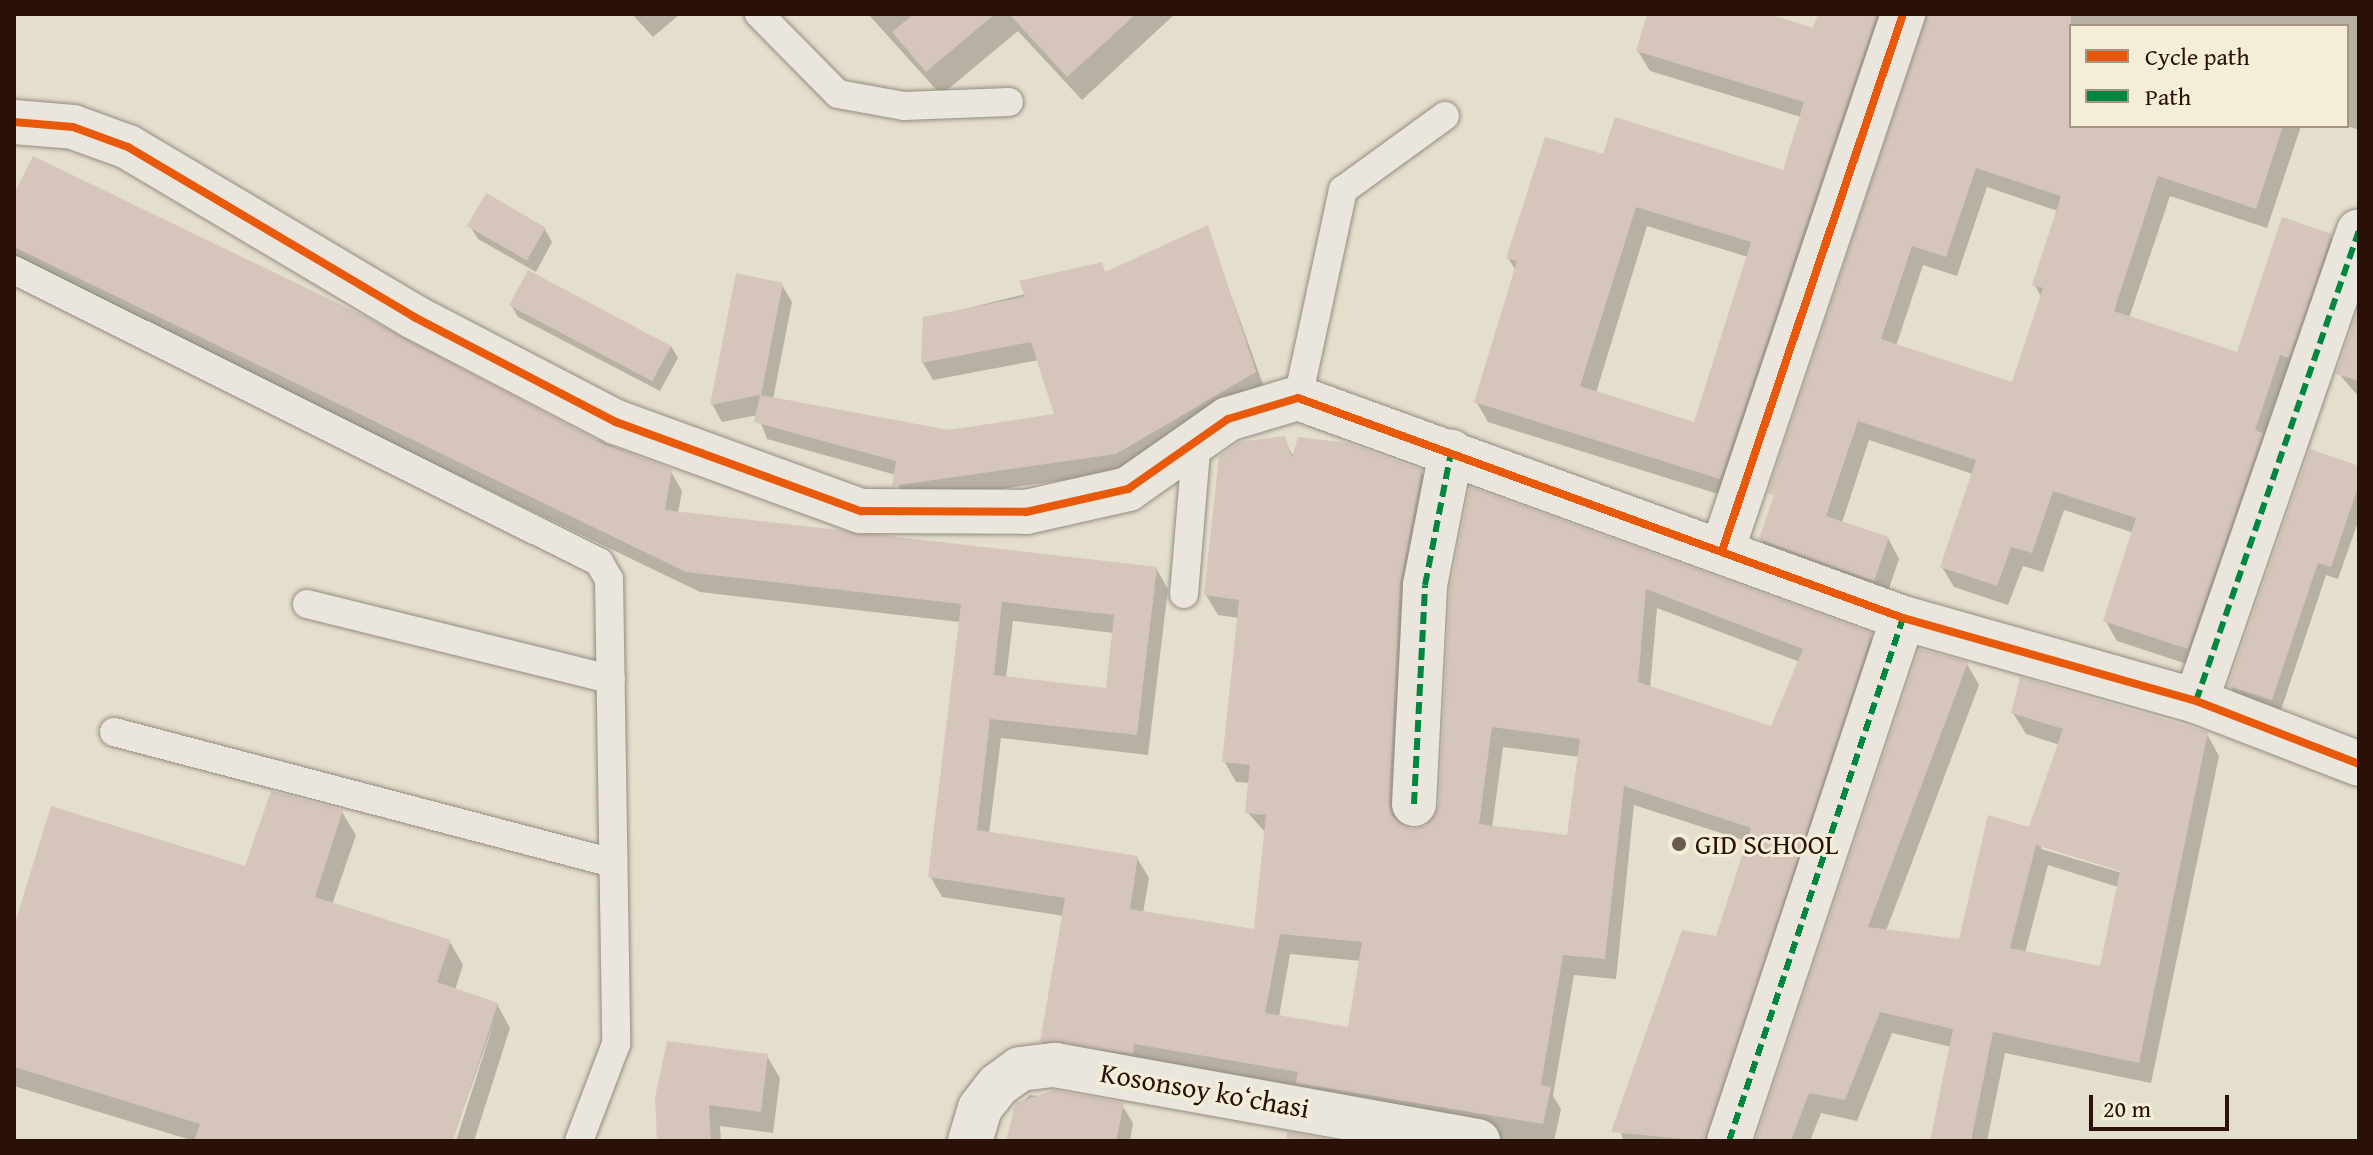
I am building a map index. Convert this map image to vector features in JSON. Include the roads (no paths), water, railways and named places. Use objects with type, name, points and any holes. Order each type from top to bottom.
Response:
[{"type":"street","points":[[1722,551],[1903,14]]},
{"type":"street","points":[[14,122],[73,127],[128,147],[414,317],[616,422],[861,511],[1026,512],[1128,489],[1228,419],[1298,398],[1903,618],[2196,701],[2359,764]]},
{"type":"street","points":[[2196,701],[2359,231]]},
{"type":"street","points":[[1414,804],[1425,585],[1451,452]]},
{"type":"street","points":[[1729,1141],[1903,618]]},
{"type":"street","name":"Kosonsoy koʻchasi","points":[[970,1141],[980,1108],[998,1085],[1020,1069],[1055,1065],[1478,1141]]},
{"type":"lane","points":[[759,14],[838,94],[904,106],[1009,102]]},
{"type":"lane","points":[[1298,398],[1343,190],[1445,116]]},
{"type":"lane","points":[[14,270],[599,562],[609,579],[616,1044],[579,1141]]},
{"type":"lane","points":[[1184,594],[1197,439]]},
{"type":"lane","points":[[307,604],[611,679]]},
{"type":"lane","points":[[114,732],[613,863]]},
{"type":"place","name":"GID SCHOOL","points":[[1679,844]]}]
